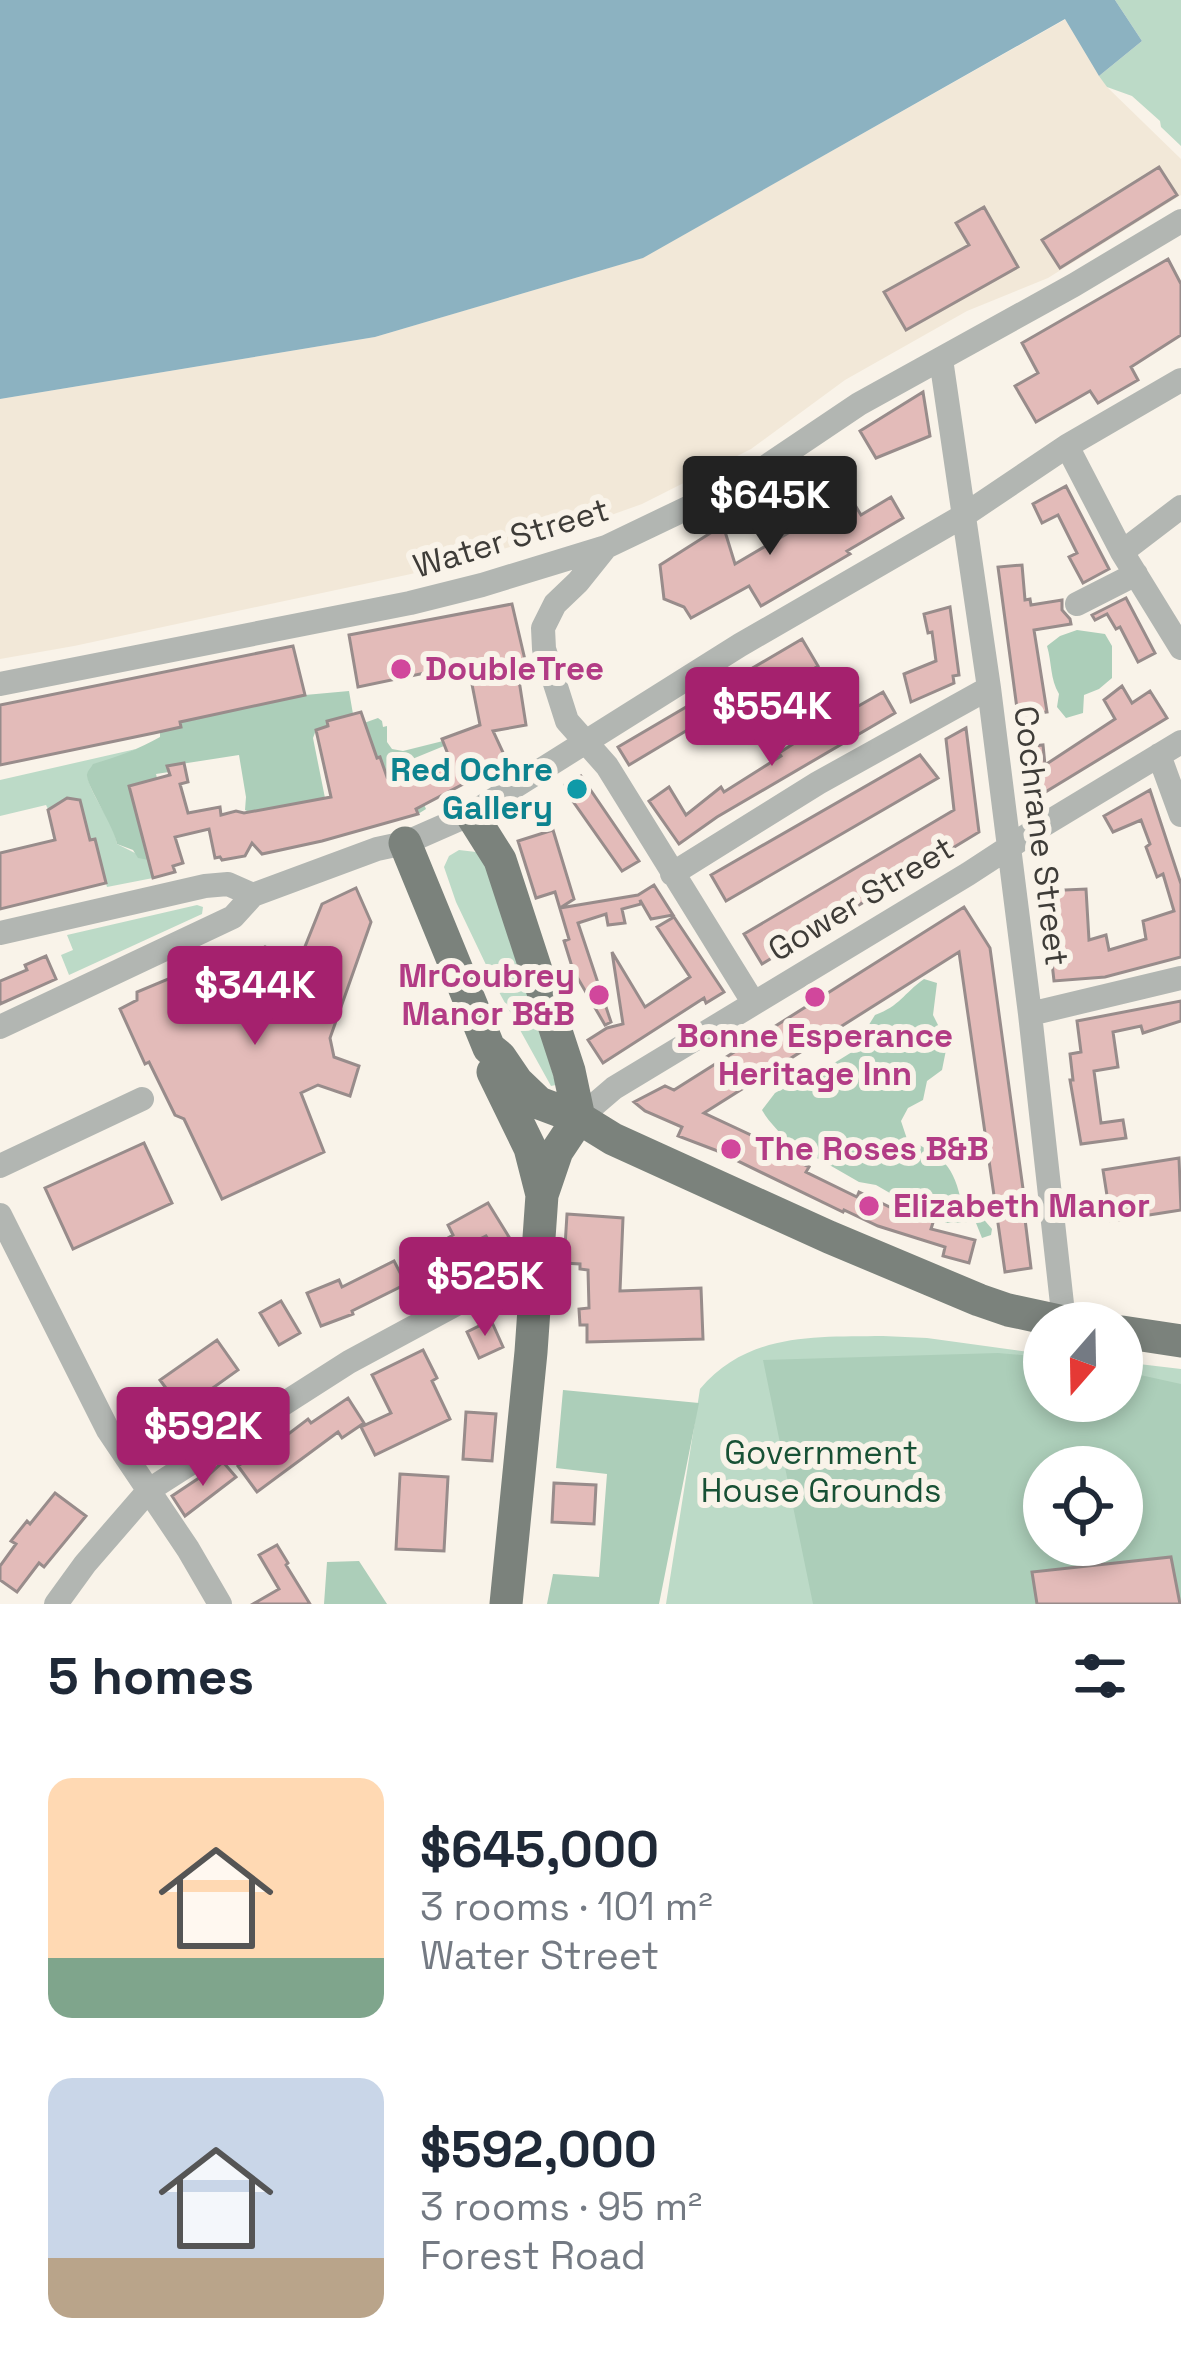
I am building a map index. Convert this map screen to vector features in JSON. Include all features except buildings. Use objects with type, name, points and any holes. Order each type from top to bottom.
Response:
[{"type":"main road","points":[[471,814],[500,860],[569,1071],[579,1118],[557,1151],[542,1195],[506,1604]]},
{"type":"main road","points":[[404,843],[489,1048],[488,1060],[530,1148],[542,1195]]},
{"type":"main road","points":[[489,1048],[539,1103],[848,1245],[980,1300],[1023,1312]]},
{"type":"main road","points":[[1143,1335],[1181,1341]]},
{"type":"street","name":"Water Street","points":[[0,685],[410,603],[607,547],[746,480],[859,404],[1181,221]]},
{"type":"street","name":"Cochrane Street","points":[[941,359],[989,688],[1064,1302]]},
{"type":"street","points":[[0,1027],[233,917],[253,896],[471,814],[740,645],[1181,380]]},
{"type":"street","points":[[1067,446],[1122,551],[1181,648]]},
{"type":"street","points":[[1122,551],[1181,507]]},
{"type":"street","points":[[607,547],[555,604],[543,628],[544,649],[567,721],[607,766],[753,1002]]},
{"type":"street","points":[[1077,604],[1136,574]]},
{"type":"street","points":[[672,874],[818,783],[989,688]]},
{"type":"street","points":[[1170,749],[1181,815]]},
{"type":"street","name":"Gower Street","points":[[579,1118],[614,1088],[1170,749]]},
{"type":"street","points":[[0,933],[205,886],[228,884],[253,896]]},
{"type":"street","points":[[1030,1014],[1181,978]]},
{"type":"street","points":[[0,1166],[142,1099]]},
{"type":"street","points":[[0,1215],[108,1430],[220,1604]]},
{"type":"street","points":[[56,1604],[149,1490],[349,1362],[536,1261]]},
{"type":"shaded area","points":[[1066,19],[1107,87],[1181,159],[1181,195],[1048,278],[967,311],[845,380],[751,449],[642,504],[561,533],[411,574],[0,659],[0,399],[375,337],[642,258]]},
{"type":"green space","points":[[1115,0],[1181,0],[1181,146],[1132,96],[1107,87],[1099,76],[1142,41]]},
{"type":"green space","points":[[1077,630],[1105,634],[1112,646],[1112,678],[1084,695],[1083,713],[1066,718],[1057,707],[1059,694],[1047,646]]},
{"type":"green space","points":[[349,691],[353,714],[316,730],[313,738],[325,798],[249,812],[239,755],[168,766],[169,772],[129,786],[149,860],[117,844],[88,779],[93,764],[144,745],[180,722],[305,695]]},
{"type":"green space","points":[[378,718],[387,726],[392,749],[403,751],[443,741],[444,746],[405,762],[426,809],[418,814],[411,797],[384,778],[364,723]]},
{"type":"green space","points":[[136,749],[87,774],[117,844],[149,860],[153,878],[107,887],[80,801],[0,816],[0,780]]},
{"type":"green space","points":[[459,850],[476,852],[484,860],[502,901],[556,1085],[551,1086],[499,992],[456,902],[444,867]]},
{"type":"green space","points":[[203,907],[202,914],[69,975],[61,955],[73,950],[67,935]]},
{"type":"green space","points":[[924,979],[937,983],[933,1015],[946,1050],[942,1070],[927,1081],[923,1100],[908,1108],[901,1121],[907,1139],[930,1151],[951,1171],[962,1205],[992,1229],[991,1235],[982,1238],[976,1223],[945,1223],[943,1205],[932,1198],[895,1196],[790,1147],[762,1110],[802,1072],[831,1065],[852,1052],[875,1015]]},
{"type":"green space","name":"Government House Grounds","points":[[808,1338],[927,1338],[1023,1351],[1023,1422],[1143,1422],[1143,1364],[1181,1369],[1181,1604],[666,1604],[700,1389],[739,1357],[761,1347]]},
{"type":"green space","name":"Government House Grounds","points":[[1023,1355],[1023,1422],[1143,1422],[1143,1376],[1181,1384],[1181,1604],[813,1604],[763,1360]]},
{"type":"green space","points":[[563,1390],[699,1403],[659,1604],[547,1604],[553,1574],[599,1577],[607,1474],[556,1468]]},
{"type":"green space","points":[[359,1561],[387,1604],[324,1604],[327,1562]]},
{"type":"water","points":[[0,0],[1115,0],[1142,41],[1099,76],[1065,19],[643,258],[375,337],[0,399]]},
{"type":"place","name":"DoubleTree","points":[[401,669]]},
{"type":"place","name":"Red Ochre Gallery","points":[[577,789]]},
{"type":"place","name":"MrCoubrey Manor B&B","points":[[599,995]]},
{"type":"place","name":"Bonne Esperance Heritage Inn","points":[[815,997]]},
{"type":"place","name":"The Roses B&B","points":[[731,1149]]},
{"type":"place","name":"Elizabeth Manor","points":[[869,1206]]}]
